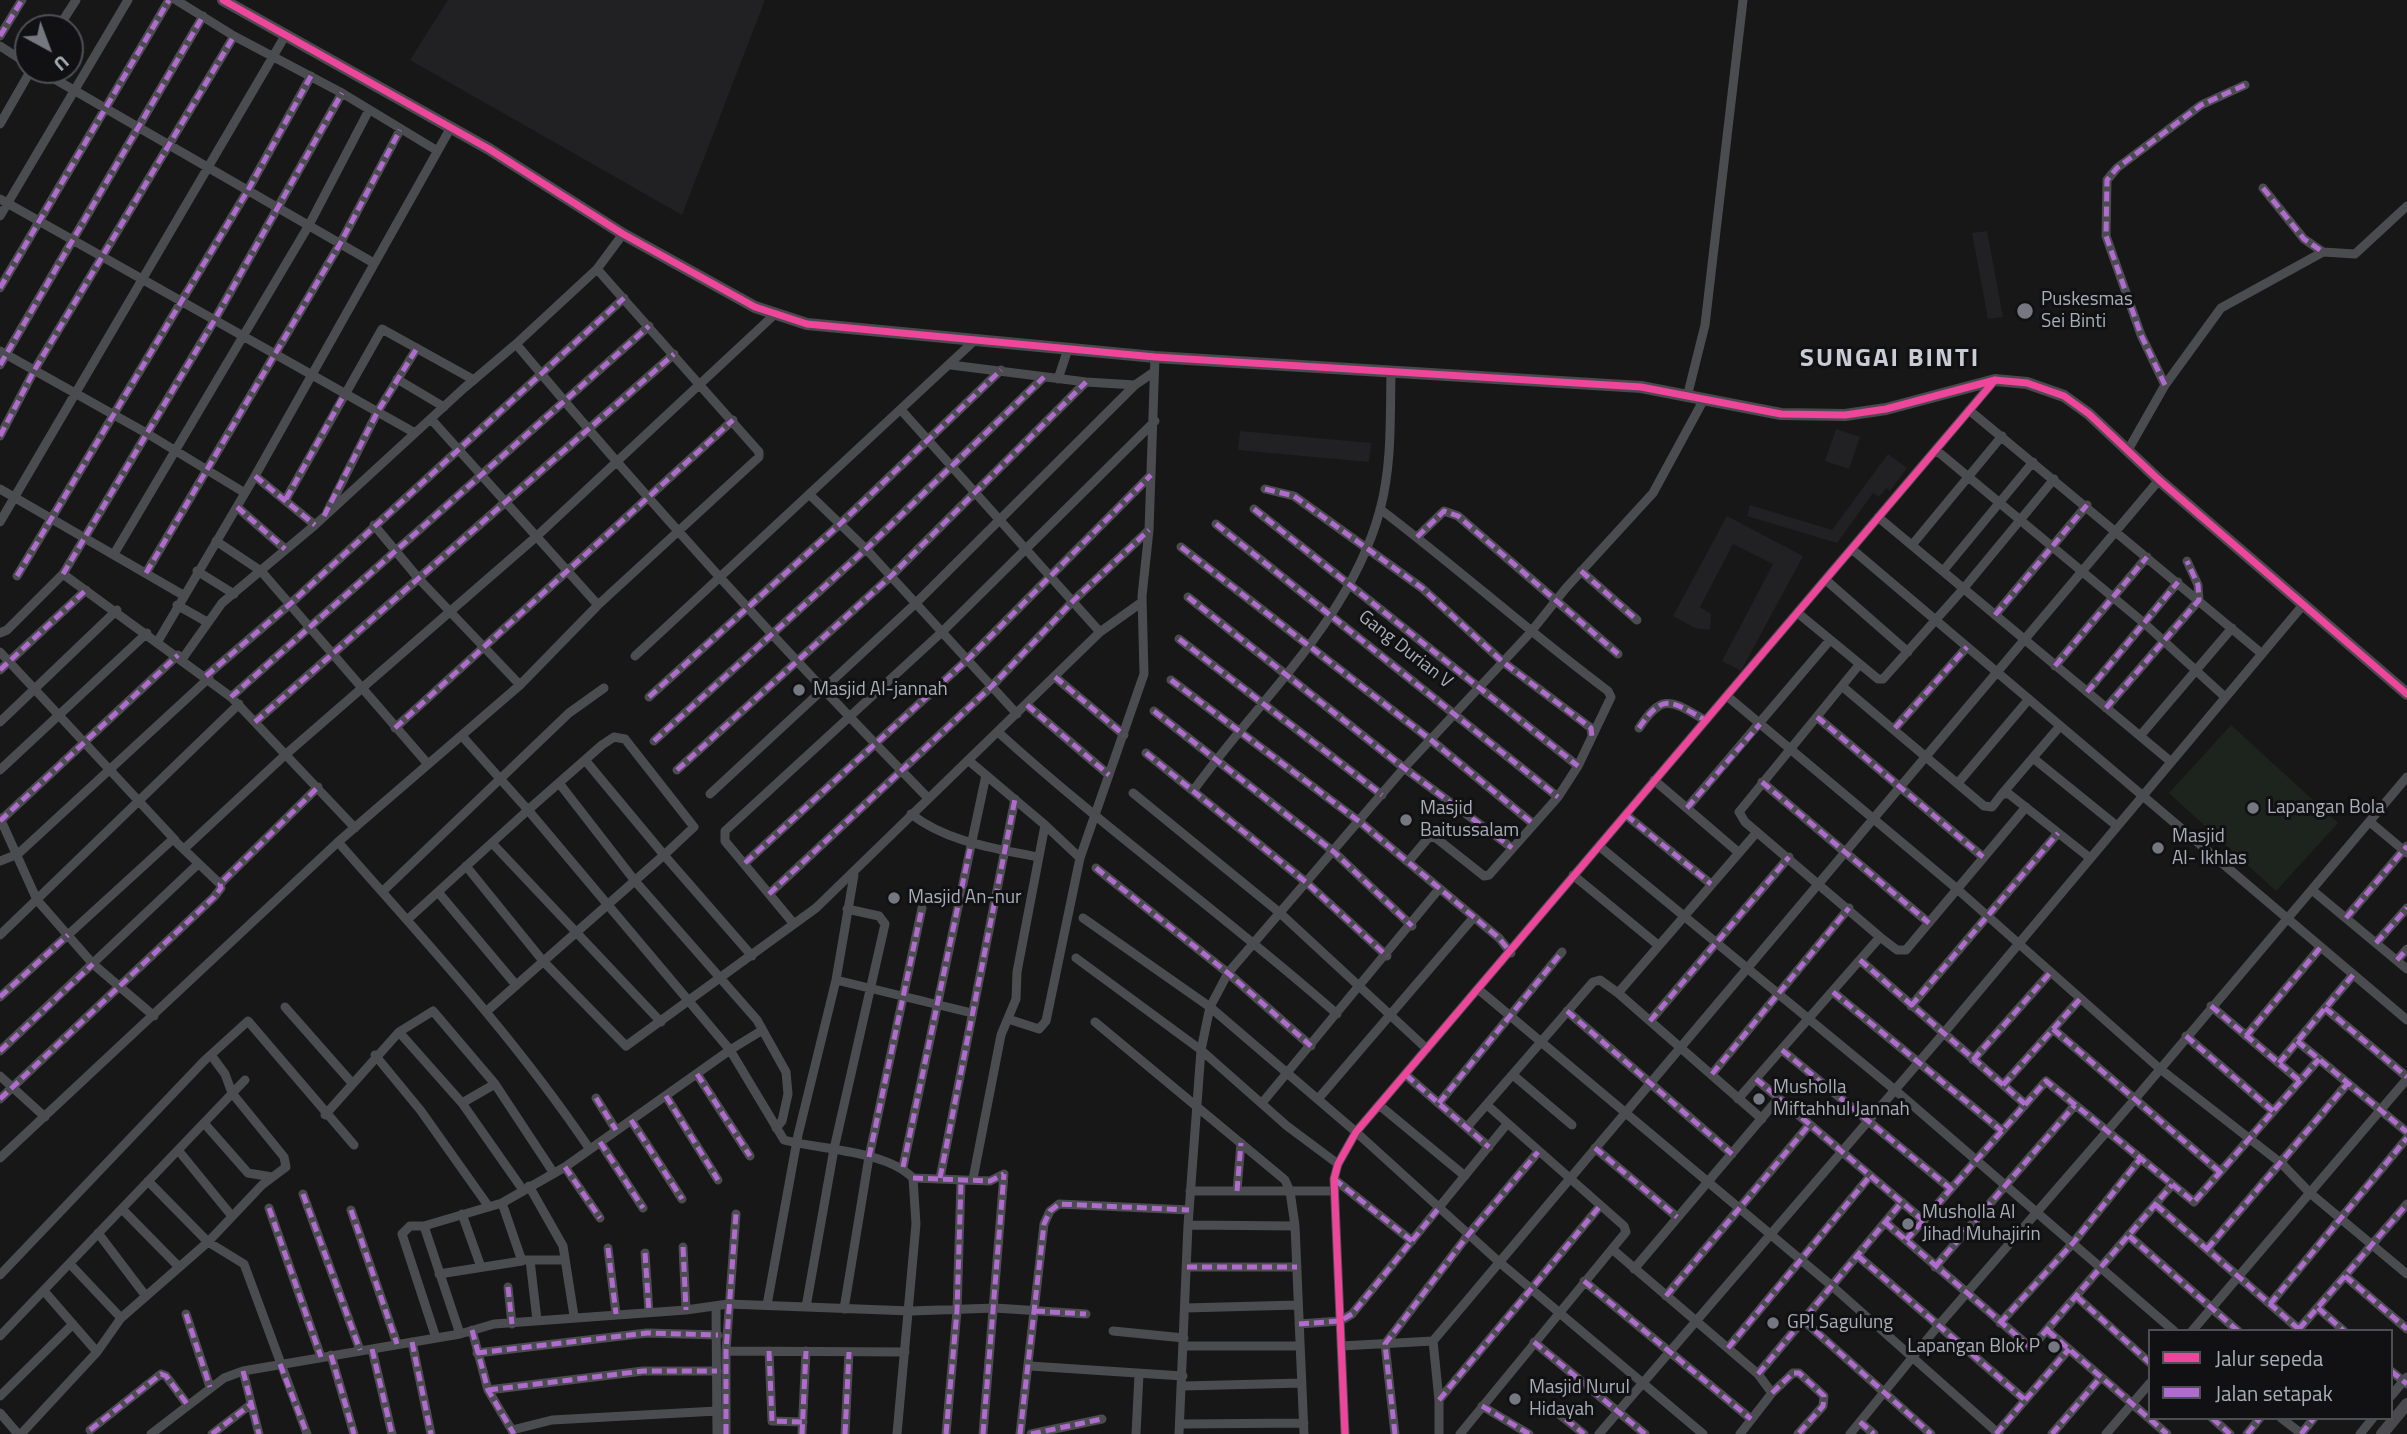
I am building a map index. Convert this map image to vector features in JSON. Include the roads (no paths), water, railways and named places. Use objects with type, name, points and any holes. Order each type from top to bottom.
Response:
[{"type":"street","points":[[0,36],[22,0]]},
{"type":"street","points":[[0,216],[4,201],[128,0]]},
{"type":"street","points":[[0,288],[169,0]]},
{"type":"street","points":[[176,0],[234,36],[342,93],[436,150]]},
{"type":"street","points":[[223,0],[450,129],[623,234],[774,315],[807,324],[1156,357],[1641,387],[1781,414],[1845,415],[1886,408],[1995,380],[2027,383],[2064,396],[2407,694]]},
{"type":"street","points":[[1687,397],[1697,366],[1707,311],[1743,0]]},
{"type":"street","points":[[0,365],[3,352],[203,16]]},
{"type":"street","points":[[0,436],[35,369],[234,36]]},
{"type":"street","points":[[0,522],[285,36]]},
{"type":"street","points":[[17,576],[248,190],[311,76]]},
{"type":"street","points":[[0,124],[23,84]]},
{"type":"street","points":[[63,84],[138,124],[372,262]]},
{"type":"street","points":[[2165,384],[2141,335],[2106,236],[2107,180],[2118,168],[2202,104],[2245,85]]},
{"type":"street","points":[[0,633],[7,630],[63,574],[214,321],[342,93]]},
{"type":"street","points":[[114,554],[309,225],[369,110]]},
{"type":"street","points":[[158,640],[255,476],[372,262],[450,129]]},
{"type":"street","points":[[146,573],[341,242],[400,130]]},
{"type":"street","points":[[2263,188],[2304,239],[2323,252],[2355,254],[2407,206]]},
{"type":"street","points":[[4,201],[142,277],[309,376],[415,433]]},
{"type":"street","points":[[153,1016],[93,964],[37,900],[0,820],[180,657],[207,622],[234,594],[315,525],[597,268],[623,234]]},
{"type":"street","points":[[2128,450],[2165,384],[2221,308],[2323,252]]},
{"type":"street","points":[[0,1158],[338,842],[520,685],[597,605],[759,457],[733,420],[597,268]]},
{"type":"street","points":[[0,861],[18,854],[624,298]]},
{"type":"street","points":[[184,849],[285,755],[363,690],[537,536],[615,460],[701,386],[774,315]]},
{"type":"street","points":[[231,697],[649,326]]},
{"type":"street","points":[[286,499],[382,330],[474,380]]},
{"type":"street","points":[[635,656],[720,574],[902,411],[974,341]]},
{"type":"street","points":[[516,344],[588,430],[823,690],[927,797]]},
{"type":"street","points":[[324,516],[378,411],[417,348]]},
{"type":"street","points":[[1058,379],[1068,349]]},
{"type":"street","points":[[3,352],[174,449],[245,493]]},
{"type":"street","points":[[255,722],[334,656],[674,354]]},
{"type":"street","points":[[1008,1018],[1039,1029],[1046,1021],[1080,858],[1144,674],[1142,602],[1149,530],[1156,357]]},
{"type":"street","points":[[950,365],[1086,383],[1135,385]]},
{"type":"street","points":[[649,697],[840,524],[1001,370]]},
{"type":"street","points":[[710,794],[915,604],[1135,385],[1154,372]]},
{"type":"street","points":[[1193,790],[1310,645],[1350,583],[1367,549],[1380,509],[1388,468],[1391,373]]},
{"type":"street","points":[[654,741],[866,549],[1044,377]]},
{"type":"street","points":[[397,379],[444,407]]},
{"type":"street","points":[[1345,1434],[1334,1179],[1338,1164],[1356,1132],[1511,953],[1573,875],[1799,614],[1995,380]]},
{"type":"street","points":[[677,771],[890,577],[1086,383]]},
{"type":"street","points":[[1304,1423],[1179,1429],[1190,1191],[1201,1050],[1210,1007],[1228,974],[1404,768],[1457,714],[1581,571],[1654,493],[1703,401]]},
{"type":"street","points":[[1969,410],[2087,505],[2261,653]]},
{"type":"street","points":[[902,411],[1100,632]]},
{"type":"street","points":[[431,419],[507,501],[597,605]]},
{"type":"street","points":[[395,727],[485,649],[733,420]]},
{"type":"street","points":[[794,924],[725,841],[725,831],[943,631],[1155,421]]},
{"type":"street","points":[[1912,545],[2002,436]]},
{"type":"street","points":[[1936,450],[2144,623],[2225,697]]},
{"type":"street","points":[[1943,571],[2033,462]]},
{"type":"street","points":[[745,863],[968,659],[1049,574],[1151,475]]},
{"type":"street","points":[[255,476],[315,525]]},
{"type":"street","points":[[1799,614],[1859,665],[1878,679],[1884,679],[2054,479]]},
{"type":"street","points":[[1439,1434],[1439,1400],[1433,1341],[2159,480]]},
{"type":"street","points":[[0,489],[183,595]]},
{"type":"street","points":[[1265,489],[1294,496],[1422,588],[1503,662],[1591,728],[1592,737]]},
{"type":"street","points":[[809,494],[866,549],[1017,714]]},
{"type":"street","points":[[1995,615],[2087,505]]},
{"type":"street","points":[[237,507],[285,549]]},
{"type":"street","points":[[1254,509],[1578,766]]},
{"type":"street","points":[[1380,509],[1462,571],[1530,633],[1608,691],[1611,702],[1578,766],[1558,797],[1489,875],[1485,876],[1436,838],[1429,837],[1408,862]]},
{"type":"street","points":[[1417,537],[1437,515],[1450,511],[1478,530],[1618,654]]},
{"type":"street","points":[[1878,517],[2170,761]]},
{"type":"street","name":"Gang Durian V","points":[[1216,524],[1558,797]]},
{"type":"street","points":[[374,525],[419,579],[520,685]]},
{"type":"street","points":[[769,894],[992,686],[1073,601],[1149,530]]},
{"type":"street","points":[[216,541],[261,571],[427,763]]},
{"type":"street","points":[[1181,547],[1432,740],[1531,822],[1535,822]]},
{"type":"street","points":[[1853,550],[2407,1020]]},
{"type":"street","points":[[2055,666],[2147,557]]},
{"type":"street","points":[[2106,708],[2199,600],[2198,585],[2187,561]]},
{"type":"street","points":[[1581,571],[1637,620]]},
{"type":"street","points":[[197,572],[234,594]]},
{"type":"street","points":[[63,574],[158,640],[231,697],[355,828]]},
{"type":"street","points":[[1827,581],[1908,652]]},
{"type":"street","points":[[2087,691],[2178,582]]},
{"type":"street","points":[[0,670],[86,590]]},
{"type":"street","points":[[1188,597],[1404,768],[1512,848]]},
{"type":"street","points":[[466,866],[543,961],[626,1046],[752,956],[854,874],[927,797],[1027,705],[1100,632],[1142,602]]},
{"type":"street","points":[[1599,1434],[1943,1034],[2303,604]]},
{"type":"street","points":[[177,605],[207,622]]},
{"type":"street","points":[[0,722],[117,610]]},
{"type":"street","points":[[2140,736],[2232,628]]},
{"type":"street","points":[[0,771],[146,633]]},
{"type":"street","points":[[1180,639],[1382,795]]},
{"type":"street","points":[[1687,808],[1830,640]]},
{"type":"street","points":[[1895,728],[1967,647]]},
{"type":"street","points":[[0,652],[175,840],[220,884]]},
{"type":"street","points":[[1859,665],[1740,812],[1745,822],[1880,937],[1897,950],[1906,950],[2026,807]]},
{"type":"street","points":[[1055,677],[1124,735]]},
{"type":"street","points":[[1171,680],[1238,733],[1360,822],[1499,938],[1511,953]]},
{"type":"street","points":[[1843,687],[1895,728],[1984,806],[1992,807],[2060,726]]},
{"type":"street","points":[[382,892],[569,713],[604,688]]},
{"type":"street","points":[[1727,696],[1956,888],[2160,1068],[2282,1164],[2310,1193],[2407,1274]]},
{"type":"street","points":[[1958,783],[2029,699]]},
{"type":"street","points":[[1639,727],[1654,706],[1662,702],[1681,706],[1705,720]]},
{"type":"street","points":[[0,935],[239,704]]},
{"type":"street","points":[[1027,705],[1109,775]]},
{"type":"street","points":[[1154,711],[1334,852],[1412,926]]},
{"type":"street","points":[[1817,717],[1983,857]]},
{"type":"street","points":[[998,732],[1093,816],[1255,942],[1337,1014]]},
{"type":"street","points":[[462,736],[528,810],[606,906],[730,1050],[784,1140],[834,1149],[903,1167],[913,1178],[916,1224],[911,1311],[897,1434]]},
{"type":"street","points":[[407,920],[585,760],[614,737],[625,739],[694,827],[487,1011]]},
{"type":"street","points":[[1146,753],[1307,883],[1387,956]]},
{"type":"street","points":[[2033,758],[2118,826]]},
{"type":"street","points":[[585,760],[752,956]]},
{"type":"street","points":[[968,760],[1080,858]]},
{"type":"street","points":[[903,1167],[986,775]]},
{"type":"street","points":[[1850,1434],[1938,1326],[2135,1099],[2407,777]]},
{"type":"street","points":[[1654,780],[1738,852]]},
{"type":"street","points":[[1762,782],[1929,923]]},
{"type":"street","points":[[559,783],[635,881],[757,1020],[786,1072],[788,1094],[782,1121],[776,1128]]},
{"type":"street","points":[[0,1099],[214,898],[221,888],[220,884],[318,787]]},
{"type":"street","points":[[1133,793],[1280,913],[1427,1049]]},
{"type":"street","points":[[2002,794],[2009,794],[2091,858]]},
{"type":"street","points":[[940,1178],[1015,799]]},
{"type":"street","points":[[911,814],[922,823],[971,844],[1037,857]]},
{"type":"street","points":[[1626,815],[1711,884]]},
{"type":"street","points":[[2346,918],[2406,849],[2370,822]]},
{"type":"street","points":[[973,1179],[1001,1035],[1016,999],[1017,972],[1045,825]]},
{"type":"street","points":[[1618,993],[1757,832]]},
{"type":"street","points":[[1911,1006],[2058,833]]},
{"type":"street","points":[[0,997],[175,840]]},
{"type":"street","points":[[338,842],[487,1011],[546,1084],[589,1148]]},
{"type":"street","points":[[492,843],[661,1022]]},
{"type":"street","points":[[1599,846],[1895,1090],[2172,1329]]},
{"type":"street","points":[[1650,1021],[1789,857]]},
{"type":"street","points":[[0,1051],[198,864]]},
{"type":"street","points":[[1096,868],[1228,974],[1311,1046]]},
{"type":"street","points":[[767,1305],[796,1144],[836,980],[854,874]]},
{"type":"street","points":[[1573,875],[1658,945]]},
{"type":"street","points":[[1262,1103],[1412,926],[1439,889]]},
{"type":"street","points":[[2312,890],[2407,969]]},
{"type":"street","points":[[438,892],[516,985]]},
{"type":"street","points":[[844,1309],[869,1157],[922,908]]},
{"type":"street","points":[[1712,1074],[1849,908]]},
{"type":"street","points":[[2376,943],[2407,908]]},
{"type":"street","points":[[806,1307],[834,1149],[885,924],[878,916],[847,909]]},
{"type":"street","points":[[1318,1099],[1474,917]]},
{"type":"street","points":[[1083,918],[1210,1007],[1356,1132],[1438,1209],[1530,1289],[1560,1310],[1703,1434]]},
{"type":"street","points":[[1738,1099],[1880,937]]},
{"type":"street","points":[[2246,1036],[2320,948]]},
{"type":"street","points":[[2397,960],[2407,948]]},
{"type":"street","points":[[1439,1103],[1562,952]]},
{"type":"street","points":[[1076,958],[1201,1050],[1338,1164]]},
{"type":"street","points":[[1860,960],[2025,1104]]},
{"type":"street","points":[[1973,1059],[2050,973]]},
{"type":"street","points":[[2279,1063],[2353,975]]},
{"type":"street","points":[[836,980],[972,1013]]},
{"type":"street","points":[[1467,1127],[1593,982],[1600,981],[1618,993],[1762,1119]]},
{"type":"street","points":[[1478,989],[1832,1286],[1997,1433],[2069,1349]]},
{"type":"street","points":[[1833,992],[2002,1131]]},
{"type":"street","points":[[2003,1085],[2080,999]]},
{"type":"street","points":[[2211,1006],[2300,1081]]},
{"type":"street","points":[[285,1007],[352,1083]]},
{"type":"street","points":[[2194,1329],[2407,1078],[2325,1008]]},
{"type":"street","points":[[325,1115],[375,1055],[399,1032],[433,1011],[495,1084],[553,1172]]},
{"type":"street","points":[[1567,1011],[1732,1154]]},
{"type":"street","points":[[0,1275],[211,1055],[248,1021],[354,1146]]},
{"type":"street","points":[[1095,1022],[1285,1180],[1290,1191],[1295,1227],[1304,1434]]},
{"type":"street","points":[[2053,1029],[2220,1172]]},
{"type":"street","points":[[436,1338],[402,1234],[410,1226],[424,1226],[502,1203],[565,1167],[761,1031]]},
{"type":"street","points":[[399,1032],[462,1103],[526,1188],[563,1246],[574,1316]]},
{"type":"street","points":[[2186,1036],[2273,1111]]},
{"type":"street","points":[[2297,1041],[2407,1132]]},
{"type":"street","points":[[1782,1050],[1951,1189]]},
{"type":"street","points":[[0,1413],[20,1434],[97,1352],[121,1318],[208,1242],[231,1215],[286,1167],[284,1157],[232,1093],[225,1074],[211,1055]]},
{"type":"street","points":[[375,1055],[421,1111],[489,1207]]},
{"type":"street","points":[[1906,1240],[2046,1081],[2194,1202],[2319,1059]]},
{"type":"street","points":[[697,1074],[750,1156]]},
{"type":"street","points":[[1406,1074],[1489,1147]]},
{"type":"street","points":[[1513,1075],[1572,1125]]},
{"type":"street","points":[[0,1076],[46,1117]]},
{"type":"street","points":[[1756,1079],[1924,1221]]},
{"type":"street","points":[[0,1336],[245,1080]]},
{"type":"street","points":[[2207,1249],[2282,1164],[2348,1083]]},
{"type":"street","points":[[462,1103],[495,1084]]},
{"type":"street","points":[[666,1096],[718,1180]]},
{"type":"street","points":[[596,1098],[617,1130]]},
{"type":"street","points":[[1634,1269],[1778,1099]]},
{"type":"street","points":[[1379,1105],[1465,1176]]},
{"type":"street","points":[[1460,1434],[1626,1232],[1625,1226],[1569,1180],[1487,1105]]},
{"type":"street","points":[[1936,1267],[2075,1105]]},
{"type":"street","points":[[631,1120],[682,1199]]},
{"type":"street","points":[[204,1123],[248,1173],[272,1177]]},
{"type":"street","points":[[1299,1324],[1340,1321],[1352,1314],[1507,1125]]},
{"type":"street","points":[[1666,1296],[1809,1125]]},
{"type":"street","points":[[2270,1304],[2407,1138]]},
{"type":"street","points":[[600,1142],[643,1208]]},
{"type":"street","points":[[1237,1191],[1241,1143]]},
{"type":"street","points":[[1595,1148],[1677,1217]]},
{"type":"street","points":[[178,1150],[231,1215]]},
{"type":"street","points":[[1395,1434],[1385,1344],[1468,1235],[1538,1152]]},
{"type":"street","points":[[2000,1324],[2073,1243],[2141,1158]]},
{"type":"street","points":[[565,1167],[600,1218]]},
{"type":"street","points":[[913,1178],[990,1181],[1004,1174],[983,1434]]},
{"type":"street","points":[[1728,1348],[1870,1176]]},
{"type":"street","points":[[1334,1179],[1412,1241]]},
{"type":"street","points":[[148,1181],[208,1242],[244,1264],[307,1434]]},
{"type":"street","points":[[946,1434],[957,1311],[961,1181]]},
{"type":"street","points":[[1885,1222],[2031,1348],[2172,1185]]},
{"type":"street","points":[[1190,1191],[1335,1191]]},
{"type":"street","points":[[303,1194],[360,1350]]},
{"type":"street","points":[[1758,1374],[1902,1202]]},
{"type":"street","points":[[502,1203],[526,1260],[537,1320]]},
{"type":"street","points":[[1020,1434],[1030,1366],[1044,1224],[1050,1211],[1059,1204],[1189,1210]]},
{"type":"street","points":[[2301,1329],[2372,1244],[2403,1215],[2407,1204]]},
{"type":"street","points":[[2156,1205],[2299,1329]]},
{"type":"street","points":[[1439,1400],[1600,1206]]},
{"type":"street","points":[[269,1208],[321,1357]]},
{"type":"street","points":[[122,1209],[179,1267]]},
{"type":"street","points":[[351,1210],[397,1345]]},
{"type":"street","points":[[462,1214],[481,1267]]},
{"type":"street","points":[[726,1434],[728,1304],[736,1214]]},
{"type":"street","points":[[1188,1224],[1295,1227]]},
{"type":"street","points":[[424,1226],[460,1335]]},
{"type":"street","points":[[98,1233],[145,1296]]},
{"type":"street","points":[[2129,1236],[2236,1329]]},
{"type":"street","points":[[682,1247],[686,1310]]},
{"type":"street","points":[[608,1248],[616,1314]]},
{"type":"street","points":[[1612,1249],[1758,1374],[1772,1393]]},
{"type":"street","points":[[645,1254],[649,1312]]},
{"type":"street","points":[[1858,1256],[2024,1399]]},
{"type":"street","points":[[439,1274],[526,1260],[565,1260]]},
{"type":"street","points":[[70,1264],[121,1318]]},
{"type":"street","points":[[1187,1267],[1297,1267]]},
{"type":"street","points":[[2345,1276],[2407,1329]]},
{"type":"street","points":[[1584,1280],[1751,1419]]},
{"type":"street","points":[[508,1287],[512,1324]]},
{"type":"street","points":[[44,1290],[97,1352]]},
{"type":"street","points":[[2077,1297],[2148,1361]]},
{"type":"street","points":[[151,1434],[210,1387],[243,1371],[537,1320],[686,1310],[728,1304],[911,1311],[995,1308],[1086,1314]]},
{"type":"street","points":[[1185,1308],[1298,1305]]},
{"type":"street","points":[[716,1307],[717,1434]]},
{"type":"street","points":[[2318,1308],[2339,1329]]},
{"type":"street","points":[[186,1314],[210,1387]]},
{"type":"street","points":[[1804,1321],[1931,1434]]},
{"type":"street","points":[[0,1396],[73,1324]]},
{"type":"street","points":[[472,1330],[488,1390],[513,1432],[552,1420],[717,1411]]},
{"type":"street","points":[[1112,1331],[1184,1342],[1300,1346]]},
{"type":"street","points":[[2048,1331],[2148,1418]]},
{"type":"street","points":[[477,1353],[647,1333],[718,1335]]},
{"type":"street","points":[[1342,1346],[1433,1341]]},
{"type":"street","points":[[412,1342],[431,1434]]},
{"type":"street","points":[[1534,1342],[1645,1434]]},
{"type":"street","points":[[372,1349],[392,1434]]},
{"type":"street","points":[[726,1351],[905,1352]]},
{"type":"street","points":[[769,1351],[772,1421],[803,1422]]},
{"type":"street","points":[[802,1434],[806,1351]]},
{"type":"street","points":[[845,1434],[849,1352]]},
{"type":"street","points":[[331,1355],[354,1434]]},
{"type":"street","points":[[1030,1366],[1139,1374],[1183,1381],[1302,1383]]},
{"type":"street","points":[[243,1371],[259,1434]]},
{"type":"street","points":[[488,1390],[643,1371],[717,1371]]},
{"type":"street","points":[[1740,1434],[1772,1393],[1793,1373],[1799,1373],[1824,1396],[1823,1406],[1798,1434]]},
{"type":"street","points":[[90,1430],[161,1374],[166,1376],[187,1404]]},
{"type":"street","points":[[1136,1434],[1139,1374]]},
{"type":"street","points":[[2052,1434],[2101,1377]]},
{"type":"street","points":[[2393,1394],[2406,1381]]},
{"type":"street","points":[[2106,1434],[2148,1385]]},
{"type":"street","points":[[2382,1434],[2407,1404]]},
{"type":"street","points":[[212,1434],[250,1405]]},
{"type":"street","points":[[1482,1406],[1529,1434]]},
{"type":"street","points":[[1554,1410],[1584,1434]]},
{"type":"street","points":[[1031,1434],[1102,1419]]},
{"type":"street","points":[[2150,1420],[2164,1433]]},
{"type":"street","points":[[2214,1420],[2230,1434]]},
{"type":"street","points":[[2247,1434],[2258,1420]]},
{"type":"street","points":[[2284,1420],[2301,1434],[2312,1420]]},
{"type":"street","points":[[2360,1434],[2371,1420]]},
{"type":"street","points":[[1860,1422],[1874,1434]]},
{"type":"place","name":"Puskesmas Sei Binti","points":[[2025,311]]},
{"type":"place","name":"Masjid Al-jannah","points":[[799,690]]},
{"type":"place","name":"Lapangan Bola","points":[[2253,808]]},
{"type":"place","name":"Masjid Baitussalam","points":[[1406,820]]},
{"type":"place","name":"Masjid Al- Ikhlas","points":[[2158,848]]},
{"type":"place","name":"Masjid An-nur","points":[[894,898]]},
{"type":"place","name":"Musholla Miftahhul Jannah","points":[[1759,1099]]},
{"type":"place","name":"Musholla Al Jihad Muhajirin","points":[[1908,1224]]},
{"type":"place","name":"GPI Sagulung","points":[[1773,1323]]},
{"type":"place","name":"Lapangan Blok P","points":[[2054,1347]]},
{"type":"place","name":"Masjid Nurul Hidayah","points":[[1515,1399]]},
{"type":"district","name":"SUNGAI BINTI","points":[[1890,360]]}]
